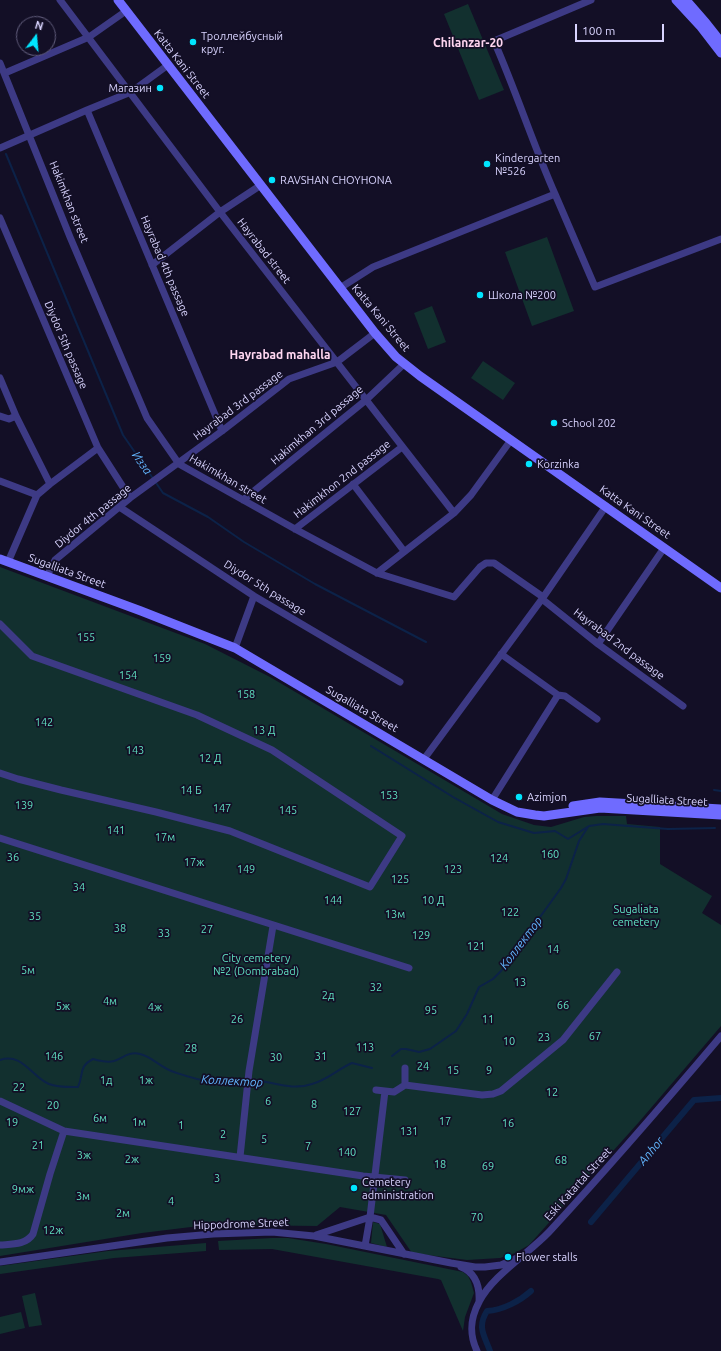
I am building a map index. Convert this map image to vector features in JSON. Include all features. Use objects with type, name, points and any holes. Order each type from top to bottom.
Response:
[{"type":"main road","name":"Katta Kani Street","points":[[118,0],[375,333],[404,364],[721,588]]},
{"type":"main road","points":[[676,0],[701,27],[721,53]]},
{"type":"main road","points":[[686,0],[721,42]]},
{"type":"main road","name":"Sugalliata Street","points":[[0,554],[6,560],[48,574],[236,646],[517,812],[544,816],[600,808],[721,815]]},
{"type":"main road","name":"Sugalliata Street","points":[[493,797],[518,806],[535,810],[600,802],[721,809]]},
{"type":"street","name":"Hayrabad street","points":[[60,0],[131,92],[220,212],[454,513]]},
{"type":"street","points":[[591,0],[494,40],[509,74],[554,194],[595,287],[721,239]]},
{"type":"street","points":[[4,73],[89,37],[126,11]]},
{"type":"street","name":"Hakimkhаn street","points":[[0,63],[70,237],[147,418],[179,464],[377,573],[454,597],[480,567],[486,563],[494,563],[542,598]]},
{"type":"street","points":[[0,148],[131,92],[168,65]]},
{"type":"street","name":"Hayrabad 4th passage","points":[[87,110],[222,431]]},
{"type":"street","points":[[152,265],[220,212],[261,185]]},
{"type":"street","points":[[340,288],[373,267],[554,194]]},
{"type":"street","name":"Diydor 5th passage","points":[[0,218],[98,448],[130,498]]},
{"type":"street","name":"Hayrabad 3rd passage","points":[[179,464],[289,379],[337,362],[375,333]]},
{"type":"street","name":"Hakimkhаn 3rd passage","points":[[243,500],[366,400],[404,364]]},
{"type":"street","points":[[0,378],[16,416],[50,484]]},
{"type":"street","points":[[0,416],[9,419],[16,416]]},
{"type":"street","points":[[377,573],[454,513],[471,495],[510,440]]},
{"type":"street","name":"Hakimkhon 2nd passage","points":[[295,529],[402,447]]},
{"type":"street","points":[[6,560],[38,495],[50,484],[98,448]]},
{"type":"street","name":"Diydor 4th passage","points":[[48,574],[55,560],[121,508],[130,498],[179,464]]},
{"type":"street","points":[[0,481],[38,495]]},
{"type":"street","points":[[353,484],[404,551]]},
{"type":"street","points":[[425,757],[542,598],[606,506]]},
{"type":"street","name":"Diydor 5th passage","points":[[121,508],[254,596],[400,682]]},
{"type":"street","points":[[598,644],[664,548]]},
{"type":"street","points":[[236,646],[254,596]]},
{"type":"street","name":"Hayrаbаd 2nd passage","points":[[542,598],[598,644],[683,706]]},
{"type":"street","points":[[0,624],[32,656],[197,715],[272,750],[402,836],[370,887],[230,831],[61,790],[0,773]]},
{"type":"street","points":[[501,654],[558,695],[565,696],[597,719]]},
{"type":"street","points":[[493,797],[558,695]]},
{"type":"street","points":[[0,838],[409,968]]},
{"type":"street","points":[[240,1157],[249,1071],[273,926]]},
{"type":"street","points":[[376,1090],[394,1092],[405,1085],[487,1095],[501,1091],[563,1040],[617,972]]},
{"type":"street","name":"Eski Katartal Street","points":[[477,1351],[471,1330],[472,1318],[478,1302],[495,1280],[548,1233],[608,1167],[721,1036]]},
{"type":"street","points":[[405,1068],[405,1085]]},
{"type":"street","points":[[365,1246],[370,1217],[385,1091]]},
{"type":"street","points":[[0,1101],[64,1131],[375,1177],[405,1180]]},
{"type":"street","points":[[0,1245],[16,1244],[31,1238],[64,1131]]},
{"type":"street","points":[[314,1236],[370,1217],[381,1220],[404,1254]]},
{"type":"street","name":"Hippodrome Street","points":[[0,1262],[113,1245],[213,1234],[272,1232],[314,1236],[451,1263],[468,1270],[474,1276],[479,1289],[478,1302]]},
{"type":"street","points":[[451,1263],[480,1267],[493,1266],[506,1263],[524,1255]]},
{"type":"green space","points":[[468,4],[504,90],[479,100],[444,14]]},
{"type":"green space","points":[[547,237],[574,311],[532,326],[505,252]]},
{"type":"green space","points":[[432,306],[446,342],[428,349],[414,313]]},
{"type":"green space","points":[[483,361],[515,383],[503,400],[471,378]]},
{"type":"green space","name":"City cemetery №2 (Dombrabad)","points":[[0,567],[205,644],[270,677],[502,814],[534,825],[551,827],[584,817],[626,816],[627,824],[660,827],[660,864],[712,896],[702,913],[721,925],[721,1026],[639,1122],[529,1245],[515,1253],[500,1258],[467,1260],[412,1253],[386,1215],[340,1207],[317,1226],[230,1225],[191,1227],[142,1233],[0,1256]]},
{"type":"green space","points":[[373,1222],[380,1224],[387,1247],[371,1243]]},
{"type":"green space","points":[[288,1238],[326,1244],[463,1272],[468,1276],[474,1293],[465,1317],[463,1331],[441,1280],[438,1279],[272,1249],[219,1250],[218,1241]]},
{"type":"green space","points":[[206,1243],[206,1251],[114,1258],[0,1274],[0,1266],[108,1251]]},
{"type":"green space","points":[[35,1293],[42,1325],[29,1327],[22,1296]]},
{"type":"green space","points":[[21,1312],[25,1328],[0,1334],[0,1317]]},
{"type":"waterway","name":"Изза","points":[[6,154],[123,435],[163,493],[208,517],[244,542],[315,584],[426,642]]},
{"type":"waterway","name":"Коллектор","points":[[371,746],[453,797],[498,822],[534,833],[555,831],[568,839],[589,826],[603,824],[668,829],[715,828]]},
{"type":"waterway","name":"Коллектор","points":[[714,790],[721,791]]},
{"type":"waterway","name":"Коллектор","points":[[392,1056],[401,1049],[419,1052],[430,1049],[456,1031],[467,1014],[479,987],[493,979],[501,971],[561,888],[566,879],[579,841],[588,827]]},
{"type":"waterway","name":"Коллектор","points":[[0,1060],[8,1058],[15,1059],[21,1062],[43,1081],[49,1084],[68,1087],[78,1087],[83,1068],[93,1059],[111,1062],[133,1053],[144,1055],[169,1070],[200,1080],[261,1081],[293,1086],[305,1086],[317,1082],[352,1063],[372,1068]]},
{"type":"waterway","name":"Anhor","points":[[591,1222],[694,1100],[721,1098]]},
{"type":"waterway","name":"Anhor","points":[[490,1351],[482,1331],[482,1322],[487,1311],[499,1309],[511,1304],[531,1291]]},
{"type":"place","name":"Троллейбусный круг.","points":[[193,42]]},
{"type":"place","name":"Магазин","points":[[160,88]]},
{"type":"place","name":"Kindergarten №526","points":[[487,164]]},
{"type":"place","name":"RAVSHAN CHOYHONA","points":[[272,180]]},
{"type":"place","name":"Школа №200","points":[[480,295]]},
{"type":"place","name":"School 202","points":[[554,423]]},
{"type":"place","name":"Korzinka","points":[[529,464]]},
{"type":"place","name":"Azimjon","points":[[519,797]]},
{"type":"place","name":"Cemetery administration","points":[[354,1188]]},
{"type":"place","name":"Flower stalls","points":[[508,1257]]},
{"type":"district","name":"Chilanzar-20","points":[[468,43]]},
{"type":"district","name":"Hayrabad mahalla","points":[[280,355]]},
{"type":"park label","name":"155","points":[[86,637]]},
{"type":"park label","name":"159","points":[[162,658]]},
{"type":"park label","name":"154","points":[[128,675]]},
{"type":"park label","name":"158","points":[[246,694]]},
{"type":"park label","name":"142","points":[[44,722]]},
{"type":"park label","name":"13 Д","points":[[264,730]]},
{"type":"park label","name":"143","points":[[135,750]]},
{"type":"park label","name":"12 Д","points":[[210,758]]},
{"type":"park label","name":"14 Б","points":[[191,790]]},
{"type":"park label","name":"153","points":[[389,795]]},
{"type":"park label","name":"139","points":[[24,805]]},
{"type":"park label","name":"147","points":[[222,808]]},
{"type":"park label","name":"145","points":[[288,810]]},
{"type":"park label","name":"141","points":[[116,830]]},
{"type":"park label","name":"17м","points":[[165,837]]},
{"type":"park label","name":"160","points":[[550,854]]},
{"type":"park label","name":"36","points":[[13,857]]},
{"type":"park label","name":"124","points":[[499,858]]},
{"type":"park label","name":"17ж","points":[[194,862]]},
{"type":"park label","name":"149","points":[[246,869]]},
{"type":"park label","name":"123","points":[[453,869]]},
{"type":"park label","name":"125","points":[[400,879]]},
{"type":"park label","name":"34","points":[[79,887]]},
{"type":"park label","name":"144","points":[[333,900]]},
{"type":"park label","name":"10 Д","points":[[433,900]]},
{"type":"park label","name":"122","points":[[510,912]]},
{"type":"park label","name":"13м","points":[[395,914]]},
{"type":"park label","name":"Sugaliata cemetery","points":[[636,915]]},
{"type":"park label","name":"35","points":[[35,916]]},
{"type":"park label","name":"38","points":[[120,928]]},
{"type":"park label","name":"27","points":[[207,929]]},
{"type":"park label","name":"33","points":[[164,933]]},
{"type":"park label","name":"129","points":[[421,935]]},
{"type":"park label","name":"121","points":[[476,946]]},
{"type":"park label","name":"14","points":[[553,949]]},
{"type":"park label","name":"5м","points":[[28,970]]},
{"type":"park label","name":"13","points":[[520,982]]},
{"type":"park label","name":"32","points":[[376,987]]},
{"type":"park label","name":"2д","points":[[328,995]]},
{"type":"park label","name":"4м","points":[[110,1001]]},
{"type":"park label","name":"66","points":[[563,1005]]},
{"type":"park label","name":"5ж","points":[[63,1006]]},
{"type":"park label","name":"4ж","points":[[155,1007]]},
{"type":"park label","name":"95","points":[[431,1010]]},
{"type":"park label","name":"26","points":[[237,1019]]},
{"type":"park label","name":"11","points":[[488,1019]]},
{"type":"park label","name":"67","points":[[595,1036]]},
{"type":"park label","name":"23","points":[[544,1037]]},
{"type":"park label","name":"10","points":[[509,1041]]},
{"type":"park label","name":"113","points":[[365,1047]]},
{"type":"park label","name":"28","points":[[191,1048]]},
{"type":"park label","name":"146","points":[[54,1056]]},
{"type":"park label","name":"31","points":[[321,1056]]},
{"type":"park label","name":"30","points":[[276,1057]]},
{"type":"park label","name":"24","points":[[423,1066]]},
{"type":"park label","name":"15","points":[[453,1070]]},
{"type":"park label","name":"9","points":[[489,1070]]},
{"type":"park label","name":"1д","points":[[106,1080]]},
{"type":"park label","name":"1ж","points":[[146,1080]]},
{"type":"park label","name":"22","points":[[19,1087]]},
{"type":"park label","name":"12","points":[[552,1092]]},
{"type":"park label","name":"6","points":[[268,1101]]},
{"type":"park label","name":"8","points":[[314,1104]]},
{"type":"park label","name":"20","points":[[53,1105]]},
{"type":"park label","name":"127","points":[[352,1111]]},
{"type":"park label","name":"6м","points":[[100,1118]]},
{"type":"park label","name":"17","points":[[445,1121]]},
{"type":"park label","name":"19","points":[[12,1122]]},
{"type":"park label","name":"1м","points":[[139,1122]]},
{"type":"park label","name":"16","points":[[508,1123]]},
{"type":"park label","name":"1","points":[[181,1125]]},
{"type":"park label","name":"131","points":[[409,1131]]},
{"type":"park label","name":"2","points":[[223,1134]]},
{"type":"park label","name":"5","points":[[264,1139]]},
{"type":"park label","name":"21","points":[[38,1145]]},
{"type":"park label","name":"7","points":[[308,1146]]},
{"type":"park label","name":"140","points":[[347,1152]]},
{"type":"park label","name":"3ж","points":[[84,1155]]},
{"type":"park label","name":"2ж","points":[[132,1159]]},
{"type":"park label","name":"68","points":[[561,1160]]},
{"type":"park label","name":"18","points":[[440,1164]]},
{"type":"park label","name":"69","points":[[488,1166]]},
{"type":"park label","name":"3","points":[[217,1178]]},
{"type":"park label","name":"9мж","points":[[23,1189]]},
{"type":"park label","name":"3м","points":[[83,1196]]},
{"type":"park label","name":"4","points":[[171,1201]]},
{"type":"park label","name":"2м","points":[[123,1213]]},
{"type":"park label","name":"70","points":[[477,1217]]},
{"type":"park label","name":"12ж","points":[[53,1230]]}]
